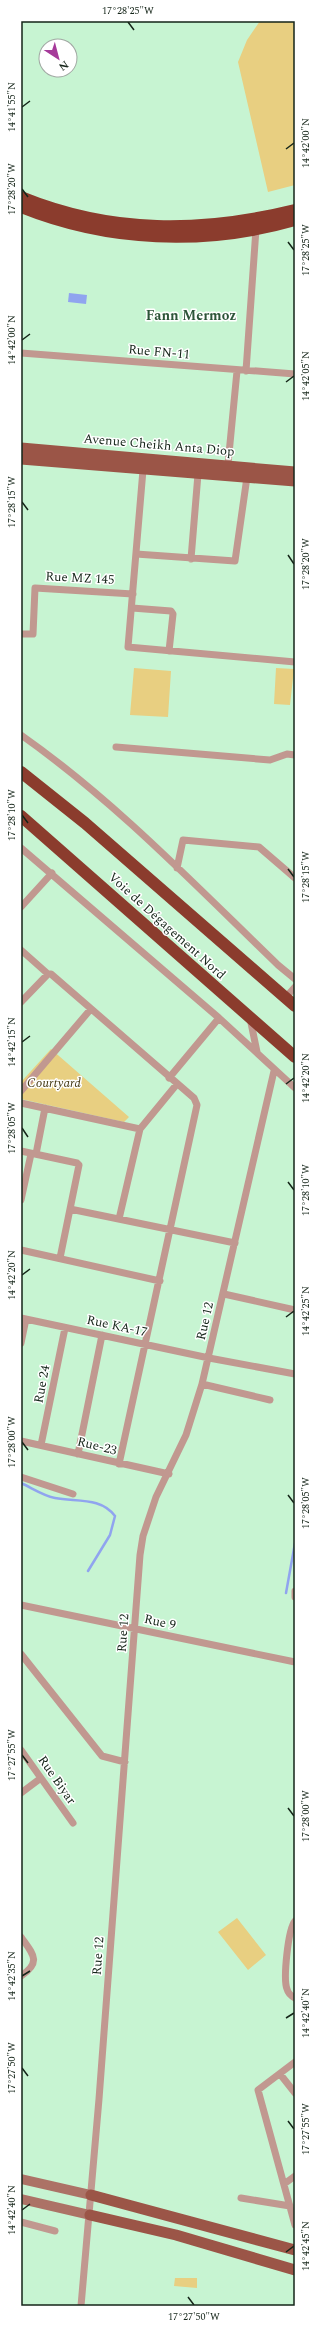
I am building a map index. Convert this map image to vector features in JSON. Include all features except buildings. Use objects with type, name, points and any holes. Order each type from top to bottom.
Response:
[{"type":"highway","points":[[21,197],[84,218],[136,226],[163,227],[233,223],[295,210]]},
{"type":"highway","points":[[279,214],[295,204]]},
{"type":"highway","points":[[21,207],[67,223],[136,236],[206,236],[256,229],[295,220]]},
{"type":"highway","name":"Voie de Dégagement Nord","points":[[21,772],[85,823],[291,1001]]},
{"type":"highway","name":"Voie de Dégagement Nord","points":[[21,816],[295,1057]]},
{"type":"main road","name":"Avenue Cheikh Anta Diop","points":[[21,448],[228,464],[295,472]]},
{"type":"main road","name":"Avenue Cheikh Anta Diop","points":[[21,460],[295,481]]},
{"type":"main road","points":[[91,2195],[295,2250]]},
{"type":"main road","points":[[90,2215],[176,2235],[295,2270]]},
{"type":"street","points":[[246,371],[256,229]]},
{"type":"street","name":"Rue FN-11","points":[[21,353],[237,371],[295,374]]},
{"type":"street","points":[[228,464],[237,371]]},
{"type":"street","points":[[143,470],[128,647],[295,662]]},
{"type":"street","points":[[191,559],[198,474]]},
{"type":"street","points":[[136,554],[191,559],[236,560],[247,477]]},
{"type":"street","name":"Rue MZ 145","points":[[21,634],[33,634],[35,588],[133,594]]},
{"type":"street","points":[[132,608],[171,611],[173,614],[169,651]]},
{"type":"street","points":[[21,735],[48,755],[106,803],[177,868],[278,965],[295,979]]},
{"type":"street","points":[[116,746],[270,760],[287,754],[295,755]]},
{"type":"street","points":[[177,868],[183,840],[259,847],[295,878]]},
{"type":"street","points":[[21,848],[52,873],[219,1018],[257,1052],[274,1071],[295,1088]]},
{"type":"street","points":[[21,907],[52,873]]},
{"type":"street","points":[[21,950],[48,974],[51,974],[90,1010],[194,1098],[197,1106],[119,1464]]},
{"type":"street","points":[[21,1002],[48,974]]},
{"type":"street","points":[[291,1001],[295,987]]},
{"type":"street","points":[[21,1091],[90,1010]]},
{"type":"street","points":[[169,1078],[219,1018]]},
{"type":"street","points":[[250,1018],[257,1052]]},
{"type":"street","name":"Rue 12","points":[[81,2306],[90,2215],[136,1629],[140,1555],[143,1536],[156,1497],[169,1474],[186,1435],[202,1384],[224,1294],[274,1071]]},
{"type":"street","points":[[119,1219],[140,1129],[177,1084]]},
{"type":"street","points":[[21,1103],[140,1129]]},
{"type":"street","points":[[21,1200],[45,1108]]},
{"type":"street","points":[[21,1151],[77,1163],[79,1165],[60,1258]]},
{"type":"street","points":[[70,1209],[235,1243]]},
{"type":"street","points":[[21,1250],[160,1281]]},
{"type":"street","points":[[224,1294],[295,1310]]},
{"type":"street","points":[[21,1343],[24,1318]]},
{"type":"street","name":"Rue KA-17","points":[[24,1318],[209,1358],[295,1374]]},
{"type":"street","name":"Rue 24","points":[[41,1445],[65,1328]]},
{"type":"street","points":[[78,1454],[102,1335]]},
{"type":"street","points":[[202,1384],[270,1400]]},
{"type":"street","name":"Rue-23","points":[[21,1441],[169,1474]]},
{"type":"street","points":[[21,1477],[73,1494]]},
{"type":"street","points":[[295,1591],[295,1597]]},
{"type":"street","name":"Rue 9","points":[[21,1605],[295,1662]]},
{"type":"street","points":[[21,1654],[102,1756],[125,1762]]},
{"type":"street","name":"Rue Biyar","points":[[21,1750],[73,1823]]},
{"type":"street","points":[[21,1793],[41,1778]]},
{"type":"street","points":[[295,1921],[289,1941],[286,1984],[290,1995],[295,1998]]},
{"type":"street","points":[[21,1937],[34,1959],[33,1965],[29,1971],[21,1976]]},
{"type":"street","points":[[295,2062],[258,2090],[295,2225]]},
{"type":"street","points":[[280,2074],[295,2092]]},
{"type":"street","points":[[284,2184],[295,2176]]},
{"type":"street","points":[[21,2179],[91,2195]]},
{"type":"street","points":[[241,2198],[290,2206]]},
{"type":"street","points":[[21,2199],[90,2215]]},
{"type":"street","points":[[21,2222],[55,2231]]},
{"type":"green space","points":[[260,21],[295,21],[295,185],[268,192],[238,62],[247,40]]},
{"type":"green space","points":[[134,668],[171,671],[168,717],[130,715]]},
{"type":"green space","points":[[276,668],[294,669],[290,705],[274,704]]},
{"type":"green space","name":"Courtyard","points":[[51,1049],[129,1117],[124,1122],[21,1099],[21,1082]]},
{"type":"green space","points":[[237,1918],[266,1955],[248,1970],[218,1932]]},
{"type":"green space","points":[[175,2278],[197,2278],[197,2288],[174,2286]]},
{"type":"water","points":[[69,293],[87,295],[86,304],[68,302]]},
{"type":"waterway","points":[[21,1483],[51,1497],[96,1503],[109,1510],[115,1516],[110,1535],[88,1571]]},
{"type":"waterway","points":[[286,1593],[295,1543]]},
{"type":"district","name":"Fann Mermoz","points":[[191,315]]}]
